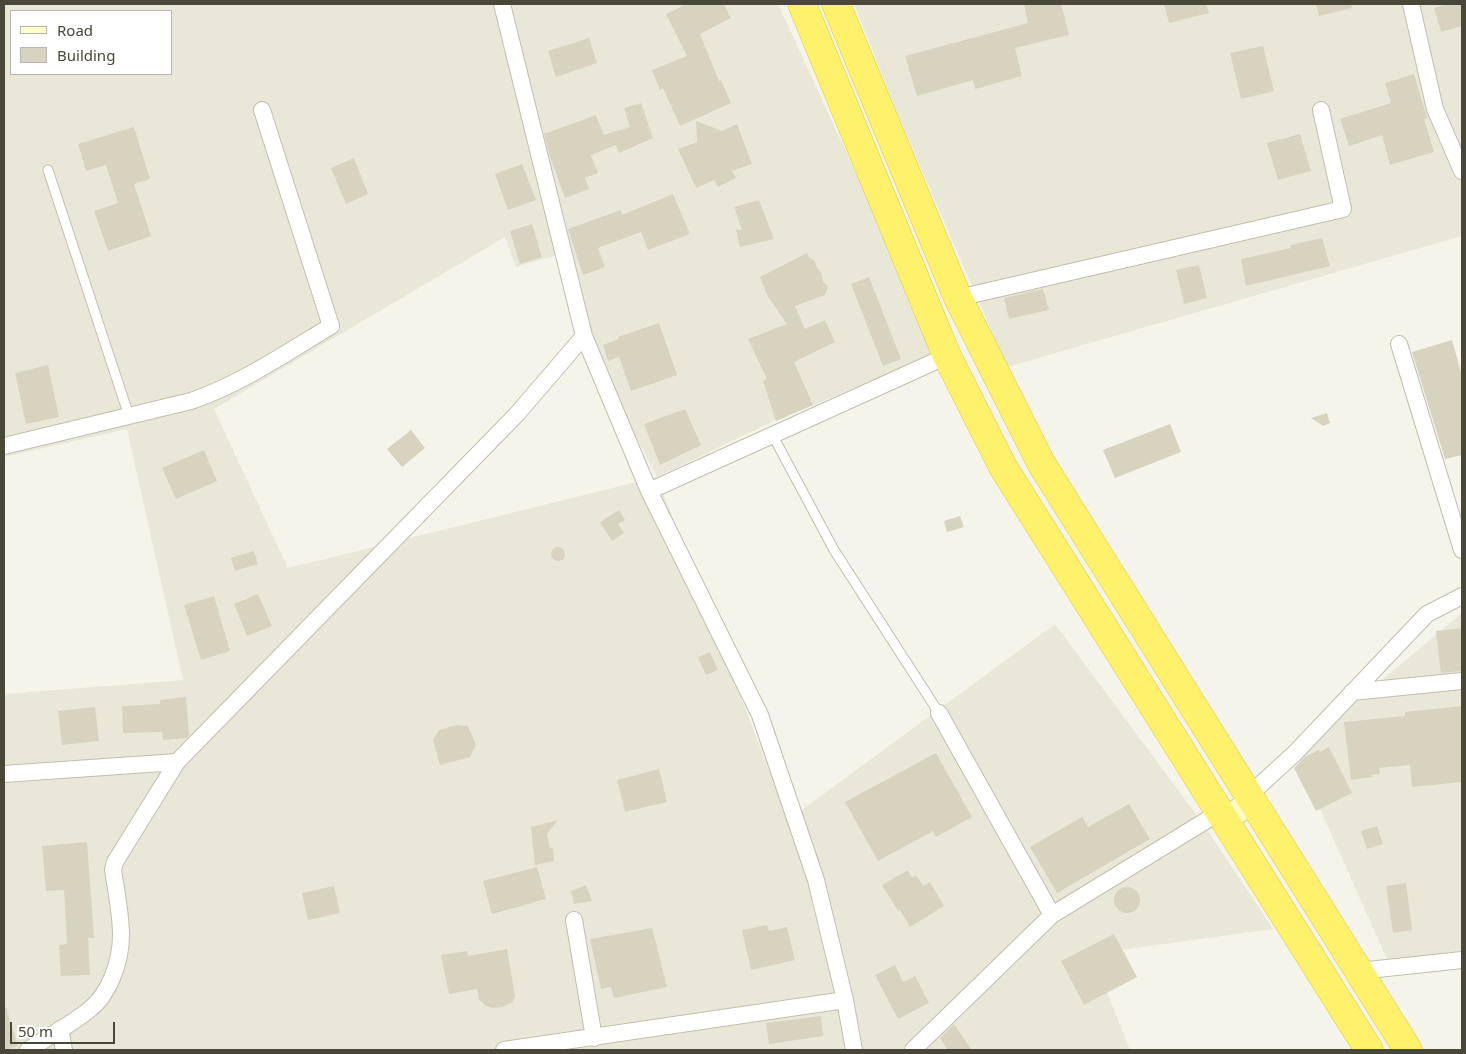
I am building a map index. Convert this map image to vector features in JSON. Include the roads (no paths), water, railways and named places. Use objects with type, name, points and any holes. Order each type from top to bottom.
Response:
[{"type":"highway","points":[[802,4],[947,356],[1003,467],[1369,1050]]},
{"type":"highway","points":[[839,4],[958,298],[1041,463],[1408,1050]]},
{"type":"street","points":[[502,4],[584,336],[649,492],[760,715],[816,880],[845,1000],[854,1050]]},
{"type":"street","points":[[1411,4],[1435,109],[1462,171]]},
{"type":"street","points":[[4,446],[191,401],[212,394],[234,384],[332,326],[262,110]]},
{"type":"street","points":[[958,298],[1344,209],[1321,110]]},
{"type":"street","points":[[28,1050],[90,1010],[101,997],[112,978],[117,964],[121,935],[113,870],[115,862],[177,762],[517,414],[584,336]]},
{"type":"street","points":[[1399,344],[1462,550]]},
{"type":"street","points":[[649,492],[947,356]]},
{"type":"street","points":[[913,1050],[1052,915],[1250,799],[1427,614],[1462,596]]},
{"type":"street","points":[[1352,692],[1462,681]]},
{"type":"street","points":[[939,713],[1052,915]]},
{"type":"street","points":[[4,774],[177,762]]},
{"type":"street","points":[[574,920],[594,1038]]},
{"type":"street","points":[[1359,971],[1462,960]]},
{"type":"street","points":[[504,1050],[845,1000]]},
{"type":"street","points":[[60,1029],[64,1050]]},
{"type":"lane","points":[[48,170],[129,416]]},
{"type":"lane","points":[[773,436],[834,550],[939,713]]}]
